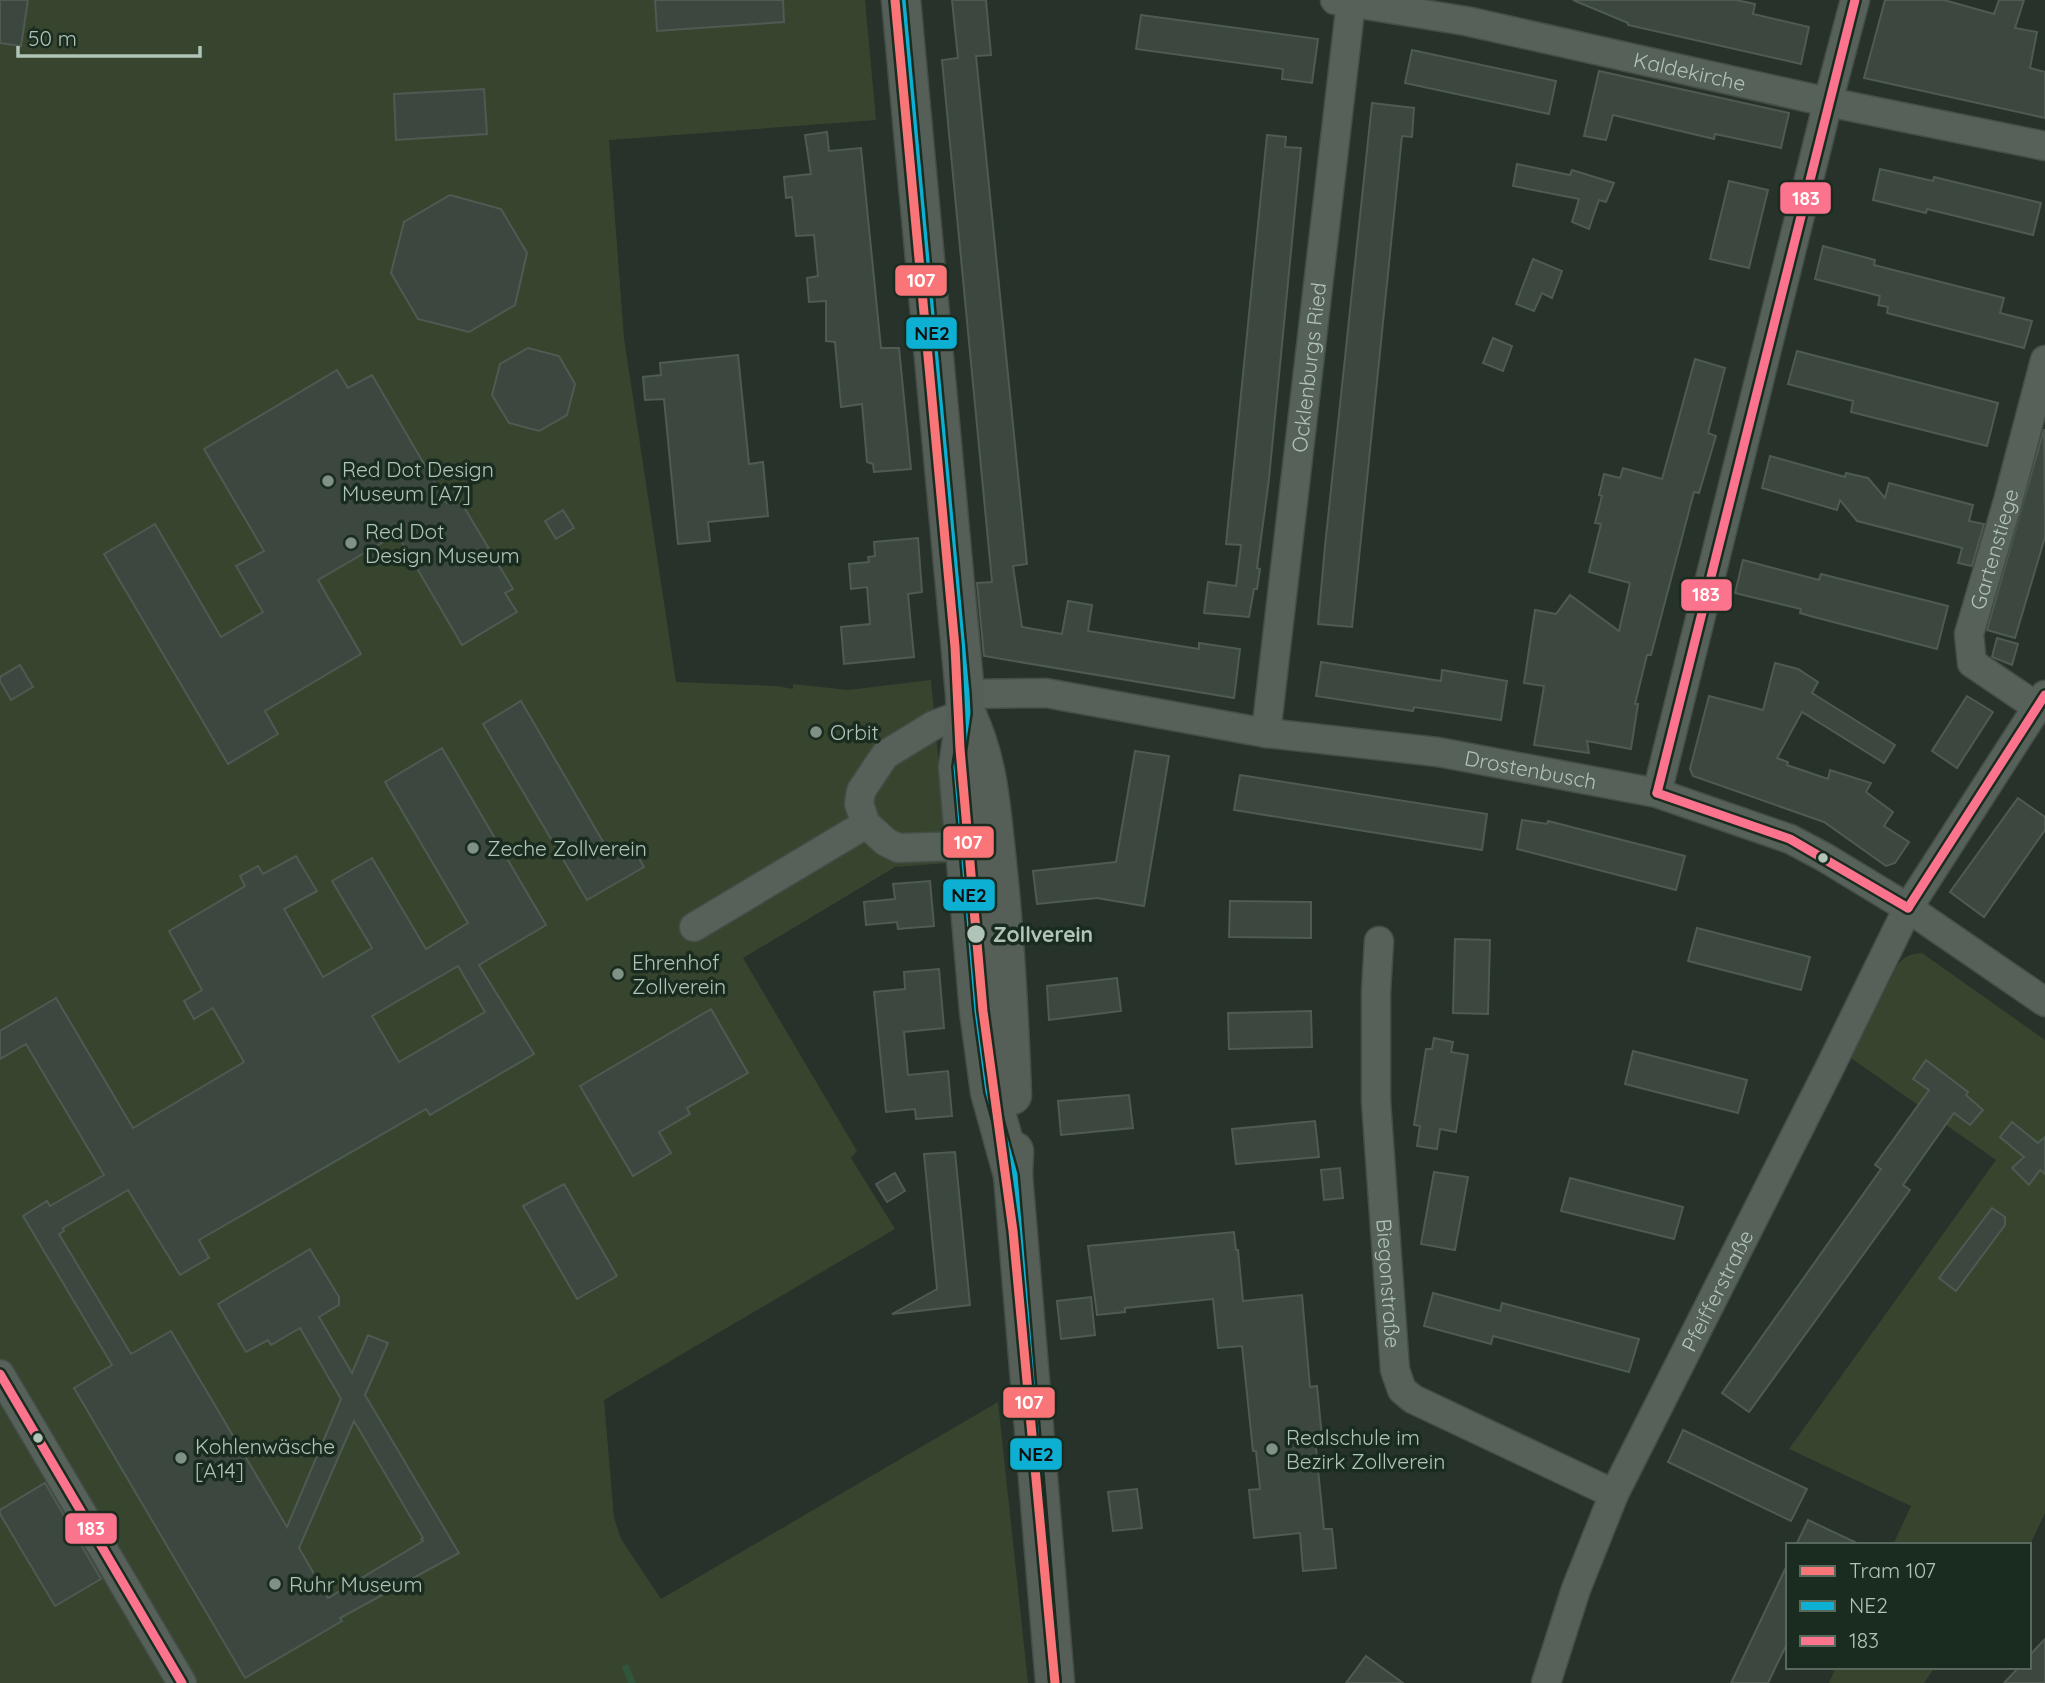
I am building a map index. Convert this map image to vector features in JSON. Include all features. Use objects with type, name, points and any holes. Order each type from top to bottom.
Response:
[{"type":"main road","points":[[901,0],[965,703],[958,767],[979,1011],[990,1092],[1013,1175]]},
{"type":"main road","points":[[965,703],[986,770],[1003,913],[1014,1145],[1013,1175],[1055,1683]]},
{"type":"street","points":[[1657,793],[1855,0]]},
{"type":"street","name":"Kaldekirche","points":[[1343,1],[1466,21],[1828,102],[2045,146]]},
{"type":"street","name":"Ocklenburgs Ried","points":[[1266,733],[1343,1]]},
{"type":"street","name":"Gartenstiege","points":[[2041,701],[1972,663],[1969,634],[2045,360]]},
{"type":"street","name":"Drostenbusch","points":[[866,824],[859,804],[862,791],[885,755],[965,703],[1046,692],[1266,733],[1438,752],[1657,793],[1790,839],[1908,908],[2045,1002]]},
{"type":"street","name":"Pfeifferstraße","points":[[1546,1683],[1576,1589],[1614,1494],[1908,908],[2041,701]]},
{"type":"street","points":[[694,927],[866,824],[886,842],[898,848],[964,846]]},
{"type":"street","name":"Biegonstraße","points":[[1379,941],[1376,1101],[1395,1370],[1402,1390],[1413,1399],[1614,1494]]},
{"type":"street","points":[[0,1374],[182,1683]]},
{"type":"green space","name":"Zeche Zollverein","points":[[0,0],[865,0],[876,120],[609,140],[624,338],[676,682],[793,689],[793,684],[848,690],[931,680],[948,863],[895,867],[743,958],[857,1151],[851,1158],[895,1229],[604,1400],[614,1518],[621,1539],[661,1599],[998,1402],[1028,1683],[0,1683]]},
{"type":"green space","points":[[1922,953],[2045,1040],[2045,1513],[2031,1543],[1894,1543],[1911,1506],[1789,1449],[1996,1160],[1851,1058],[1897,966],[1914,954]]},
{"type":"green space","points":[[1835,1669],[1934,1669],[1924,1683],[1829,1683]]},
{"type":"building","points":[[0,0],[28,0],[21,46],[0,43]]},
{"type":"building","points":[[655,0],[783,0],[784,22],[657,31]]},
{"type":"building","points":[[952,0],[986,0],[991,55],[976,56],[1027,564],[1013,566],[1022,627],[1062,634],[1068,601],[1092,605],[1088,631],[1199,649],[1199,643],[1240,649],[1234,698],[984,656],[977,583],[992,582],[942,60],[958,58]]},
{"type":"building","points":[[1573,0],[1736,0],[1755,4],[1753,14],[1809,27],[1801,64],[1628,25]]},
{"type":"building","points":[[1885,0],[1944,0],[1994,14],[1999,0],[2024,0],[2015,28],[2037,32],[2030,68],[2045,72],[2045,118],[1864,78]]},
{"type":"building","points":[[1141,15],[1318,39],[1312,83],[1282,79],[1283,69],[1136,49]]},
{"type":"building","points":[[1412,50],[1556,81],[1549,114],[1405,83]]},
{"type":"building","points":[[1599,71],[1789,113],[1781,148],[1715,134],[1714,139],[1613,115],[1606,140],[1584,136]]},
{"type":"building","points":[[484,89],[487,134],[396,140],[394,94]]},
{"type":"building","points":[[1372,103],[1414,108],[1412,137],[1402,136],[1352,627],[1318,624]]},
{"type":"building","points":[[827,132],[829,151],[861,148],[881,348],[899,348],[911,469],[874,472],[873,464],[867,462],[862,404],[841,407],[835,342],[826,341],[826,301],[809,302],[807,278],[818,276],[814,235],[796,236],[792,197],[786,198],[784,177],[811,174],[805,135]]},
{"type":"building","points":[[1267,135],[1286,137],[1285,147],[1301,148],[1269,479],[1257,568],[1260,569],[1249,617],[1204,613],[1208,582],[1236,586],[1241,545],[1226,544]]},
{"type":"building","points":[[1517,164],[1570,175],[1572,170],[1614,183],[1606,202],[1599,200],[1589,229],[1572,222],[1579,199],[1513,186]]},
{"type":"building","points":[[1880,169],[1933,181],[1934,177],[2041,203],[2033,235],[1927,209],[1926,213],[1873,200]]},
{"type":"building","points":[[1729,181],[1768,190],[1749,268],[1710,259]]},
{"type":"building","points":[[450,195],[501,209],[527,253],[515,305],[469,332],[418,319],[391,273],[404,222]]},
{"type":"building","points":[[1823,246],[1875,260],[1874,265],[2004,298],[2000,313],[2032,321],[2024,348],[1887,313],[1888,307],[1878,305],[1880,296],[1815,279]]},
{"type":"building","points":[[1533,259],[1562,271],[1552,298],[1542,293],[1534,311],[1516,304]]},
{"type":"building","points":[[1493,338],[1512,346],[1503,371],[1483,363]]},
{"type":"building","points":[[528,348],[559,356],[575,384],[567,415],[539,431],[509,423],[492,395],[500,364]]},
{"type":"building","points":[[1797,351],[1998,403],[1987,446],[1851,412],[1853,401],[1788,384]]},
{"type":"building","points":[[738,355],[749,464],[763,462],[768,516],[708,522],[710,541],[678,544],[664,399],[645,400],[643,377],[661,375],[660,363]]},
{"type":"building","points":[[1695,359],[1725,368],[1708,433],[1716,436],[1699,493],[1694,492],[1651,655],[1647,655],[1635,704],[1638,704],[1631,749],[1587,741],[1589,753],[1534,745],[1544,686],[1524,683],[1535,610],[1556,614],[1570,595],[1619,631],[1630,583],[1589,572],[1601,524],[1595,523],[1604,474],[1620,478],[1623,468],[1662,479]]},
{"type":"building","points":[[337,370],[348,388],[372,375],[447,503],[458,497],[513,589],[505,593],[517,612],[462,645],[397,534],[318,580],[361,654],[265,711],[278,734],[228,764],[104,554],[155,524],[221,637],[263,612],[236,566],[264,551],[204,449]]},
{"type":"building","points":[[2044,429],[2045,537],[2015,638],[1987,630]]},
{"type":"building","points":[[1770,456],[1845,477],[1846,473],[1868,478],[1885,498],[1889,483],[1973,505],[1969,521],[1984,524],[1972,566],[1958,563],[1962,548],[1857,521],[1840,500],[1837,510],[1762,488]]},
{"type":"building","points":[[563,510],[574,528],[556,539],[545,521]]},
{"type":"building","points":[[918,538],[922,592],[908,594],[914,657],[844,664],[841,627],[870,624],[867,587],[851,589],[849,564],[869,562],[868,557],[875,556],[874,542]]},
{"type":"building","points":[[1743,560],[1819,580],[1821,574],[1948,606],[1937,649],[1810,616],[1800,613],[1801,609],[1735,593]]},
{"type":"building","points":[[1997,638],[2018,644],[2012,665],[1992,657]]},
{"type":"building","points":[[1321,662],[1441,681],[1442,670],[1507,681],[1501,720],[1414,707],[1413,711],[1316,696]]},
{"type":"building","points":[[1775,663],[1798,669],[1818,682],[1812,693],[1895,745],[1884,763],[1802,712],[1777,758],[1788,762],[1787,765],[1828,779],[1830,770],[1871,783],[1866,792],[1893,812],[1884,826],[1909,842],[1895,863],[1886,866],[1824,822],[1693,776],[1690,769],[1709,696],[1763,710]]},
{"type":"building","points":[[20,665],[33,687],[11,700],[0,677]]},
{"type":"building","points":[[1967,696],[1993,712],[1957,768],[1932,751]]},
{"type":"building","points":[[521,701],[612,857],[631,845],[644,867],[587,900],[483,724]]},
{"type":"building","points":[[442,748],[546,925],[479,965],[534,1054],[430,1115],[426,1109],[199,1240],[209,1258],[180,1275],[128,1190],[63,1228],[64,1231],[59,1234],[131,1354],[171,1331],[287,1527],[341,1399],[300,1328],[271,1345],[268,1340],[246,1352],[218,1304],[310,1249],[339,1297],[339,1305],[319,1317],[352,1373],[368,1335],[388,1343],[365,1395],[459,1553],[340,1618],[342,1621],[245,1678],[74,1388],[112,1365],[23,1216],[47,1201],[50,1206],[104,1175],[26,1044],[0,1059],[0,1031],[56,998],[133,1128],[244,1062],[213,1008],[194,1019],[184,1001],[202,990],[169,931],[245,886],[240,876],[258,866],[263,874],[296,856],[317,891],[284,909],[323,977],[372,948],[332,881],[372,858],[426,949],[468,923],[385,782]],"holes":[[[458,966],[485,1012],[399,1062],[372,1016]],[[354,1421],[423,1541],[328,1598],[299,1548]]]},
{"type":"building","points":[[1135,751],[1169,756],[1144,906],[1097,898],[1037,904],[1033,871],[1116,862]]},
{"type":"building","points":[[1240,775],[1487,814],[1482,850],[1234,810]]},
{"type":"building","points":[[2018,798],[2045,817],[2045,830],[1984,917],[1950,892]]},
{"type":"building","points":[[1522,820],[1547,824],[1548,821],[1685,856],[1676,890],[1517,849]]},
{"type":"building","points":[[930,881],[934,926],[898,929],[897,922],[866,925],[864,902],[895,899],[893,884]]},
{"type":"building","points":[[1230,901],[1311,902],[1311,938],[1229,937]]},
{"type":"building","points":[[1697,928],[1810,957],[1801,990],[1688,961]]},
{"type":"building","points":[[1455,939],[1490,940],[1488,1014],[1453,1013]]},
{"type":"building","points":[[939,969],[944,1028],[904,1032],[908,1075],[948,1071],[952,1116],[916,1119],[915,1109],[886,1112],[874,992],[905,989],[904,972]]},
{"type":"building","points":[[1117,978],[1121,1011],[1049,1020],[1047,986]]},
{"type":"building","points":[[711,1009],[748,1073],[687,1108],[690,1114],[659,1132],[671,1153],[633,1176],[580,1086]]},
{"type":"building","points":[[1311,1011],[1312,1047],[1229,1049],[1228,1013]]},
{"type":"building","points":[[1434,1038],[1453,1042],[1451,1052],[1468,1055],[1456,1132],[1440,1129],[1437,1149],[1417,1146],[1420,1126],[1414,1125],[1426,1049],[1432,1049]]},
{"type":"building","points":[[1633,1051],[1747,1080],[1738,1113],[1625,1084]]},
{"type":"building","points":[[1926,1060],[1968,1092],[1966,1095],[1983,1110],[1970,1125],[1954,1113],[1903,1185],[1910,1190],[1749,1412],[1722,1393],[1881,1169],[1875,1165],[1929,1090],[1913,1079]]},
{"type":"building","points":[[1129,1095],[1133,1128],[1061,1135],[1058,1101]]},
{"type":"building","points":[[1315,1121],[1319,1157],[1236,1164],[1232,1129]]},
{"type":"building","points":[[2012,1122],[2038,1143],[2045,1137],[2045,1174],[2040,1170],[2029,1185],[2012,1168],[2024,1157],[2000,1137]]},
{"type":"building","points":[[955,1152],[970,1305],[892,1314],[937,1289],[924,1154]]},
{"type":"building","points":[[1340,1168],[1343,1198],[1324,1200],[1321,1170]]},
{"type":"building","points":[[1434,1172],[1468,1177],[1455,1250],[1421,1244]]},
{"type":"building","points":[[895,1173],[905,1191],[887,1202],[876,1184]]},
{"type":"building","points":[[1570,1178],[1683,1207],[1674,1239],[1561,1211]]},
{"type":"building","points":[[564,1184],[617,1276],[577,1299],[523,1206]]},
{"type":"building","points":[[1992,1208],[2005,1217],[2005,1225],[1956,1291],[1939,1278]]},
{"type":"building","points":[[1234,1232],[1243,1301],[1302,1295],[1310,1387],[1317,1386],[1322,1438],[1315,1439],[1324,1529],[1332,1529],[1336,1568],[1303,1571],[1300,1533],[1254,1538],[1249,1490],[1260,1489],[1256,1451],[1253,1451],[1242,1346],[1218,1348],[1213,1299],[1125,1308],[1125,1312],[1097,1315],[1088,1246]]},
{"type":"building","points":[[1433,1293],[1500,1311],[1502,1303],[1639,1339],[1629,1372],[1493,1336],[1491,1344],[1424,1326]]},
{"type":"building","points":[[1091,1297],[1095,1335],[1061,1339],[1057,1301]]},
{"type":"building","points":[[1683,1430],[1807,1489],[1791,1521],[1668,1462]]},
{"type":"building","points":[[45,1483],[101,1579],[55,1606],[0,1514],[0,1510]]},
{"type":"building","points":[[1137,1489],[1142,1528],[1113,1531],[1108,1492]]},
{"type":"building","points":[[1808,1520],[1857,1543],[1797,1543]]},
{"type":"building","points":[[1786,1567],[1786,1646],[1768,1683],[1731,1683]]},
{"type":"building","points":[[2045,1639],[2045,1683],[2004,1683],[2017,1669],[2031,1669],[2031,1654]]},
{"type":"building","points":[[1366,1656],[1403,1683],[1346,1683]]},
{"type":"waterway","points":[[626,1668],[632,1683]]},
{"type":"tram line","name":"107","points":[[895,0],[955,647],[960,749],[983,1011],[1013,1231],[1055,1683]]},
{"type":"transit line","name":"NE2","points":[[901,0],[965,694],[966,713],[958,767],[979,1011],[990,1092],[1013,1175],[1055,1683]]},
{"type":"transit line","name":"183","points":[[1657,793],[1855,0]]},
{"type":"transit line","name":"183","points":[[1908,908],[2045,695]]},
{"type":"transit line","name":"183","points":[[1657,793],[1790,839],[1908,908]]},
{"type":"transit line","name":"183","points":[[0,1374],[182,1683]]},
{"type":"place","name":"Red Dot Design Museum [A7]","points":[[328,481]]},
{"type":"place","name":"Red Dot Design Museum","points":[[351,543]]},
{"type":"place","name":"Orbit","points":[[816,732]]},
{"type":"place","name":"Zeche Zollverein","points":[[473,848]]},
{"type":"place","name":"Zollverein","points":[[976,934]]},
{"type":"place","name":"Ehrenhof Zollverein","points":[[618,974]]},
{"type":"place","name":"Realschule im Bezirk Zollverein","points":[[1272,1449]]},
{"type":"place","name":"Kohlenwäsche [A14]","points":[[181,1458]]},
{"type":"place","name":"Ruhr Museum","points":[[275,1584]]}]
